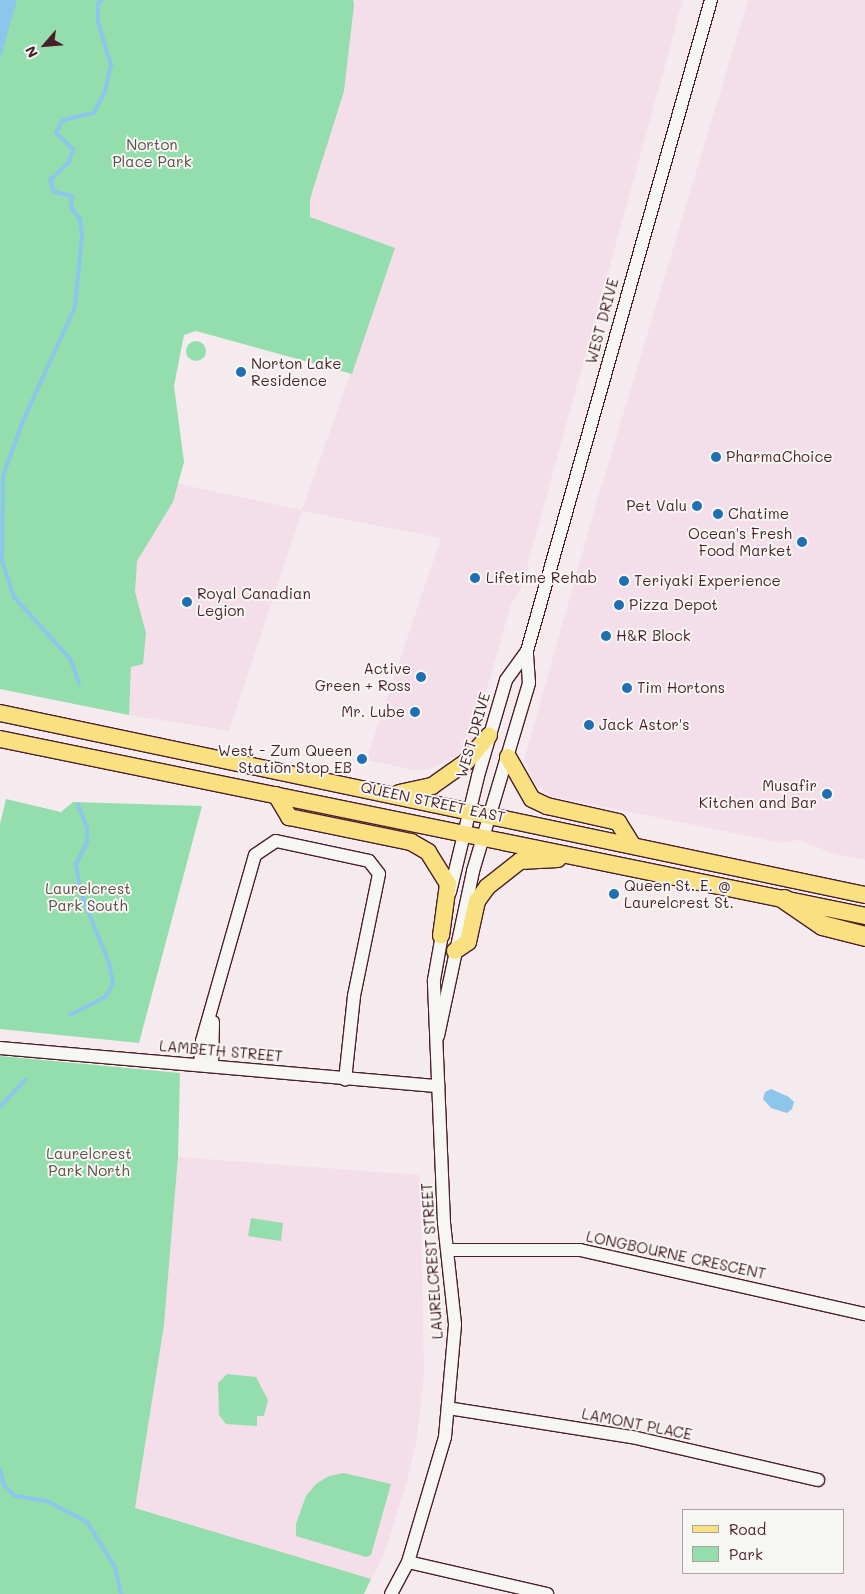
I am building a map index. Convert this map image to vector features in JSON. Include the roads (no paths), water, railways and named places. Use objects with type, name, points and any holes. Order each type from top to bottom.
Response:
[{"type":"highway","points":[[784,899],[822,925],[865,936]]},
{"type":"main road","name":"QUEEN STREET EAST","points":[[0,713],[490,814],[865,895]]},
{"type":"main road","points":[[394,795],[432,786],[466,762],[489,736]]},
{"type":"main road","name":"QUEEN STREET EAST","points":[[0,739],[865,916]]},
{"type":"main road","points":[[508,757],[532,798],[547,806],[618,822],[632,844]]},
{"type":"main road","points":[[276,795],[289,817],[410,842],[428,852],[448,884],[441,936]]},
{"type":"main road","points":[[455,951],[468,942],[481,893],[520,861],[581,858]]},
{"type":"street","name":"WEST DRIVE","points":[[483,838],[529,683],[527,652],[711,0]]},
{"type":"street","name":"WEST DRIVE","points":[[463,834],[506,680],[527,652]]},
{"type":"street","name":"LAURELCREST STREET","points":[[391,1594],[408,1562],[445,1437],[448,1408],[455,1324],[448,1250],[434,980],[441,936],[463,834]]},
{"type":"street","name":"LAURELCREST STREET","points":[[438,1036],[455,951],[483,838]]},
{"type":"street","points":[[206,1065],[214,998],[255,855],[276,841],[369,862],[379,874],[354,996],[345,1080]]},
{"type":"street","name":"LAMBETH STREET","points":[[0,1048],[206,1065],[345,1080],[438,1086]]},
{"type":"street","name":"LONGBOURNE CRESCENT","points":[[448,1250],[580,1250],[865,1314]]},
{"type":"street","name":"LAMONT PLACE","points":[[448,1408],[632,1437],[818,1480]]},
{"type":"street","points":[[408,1562],[546,1594]]},
{"type":"water","points":[[0,0],[17,0],[0,60]]},
{"type":"water","points":[[771,1089],[789,1097],[794,1102],[792,1109],[787,1113],[771,1108],[763,1099],[765,1092]]},
{"type":"waterway","points":[[79,683],[71,660],[14,597],[2,561],[3,476],[23,421],[75,307],[82,235],[80,219],[71,208],[72,196],[54,192],[50,180],[69,162],[73,149],[56,133],[63,120],[94,113],[105,91],[111,65],[98,22],[98,3],[102,0]]},
{"type":"waterway","points":[[70,1015],[105,997],[113,984],[109,963],[80,891],[76,864],[87,842],[87,828],[78,805]]},
{"type":"waterway","points":[[0,1107],[25,1080]]},
{"type":"waterway","points":[[0,1469],[4,1486],[15,1496],[47,1501],[87,1522],[115,1567],[121,1594]]},
{"type":"place","name":"Norton Lake Residence","points":[[241,372]]},
{"type":"place","name":"PharmaChoice","points":[[716,457]]},
{"type":"place","name":"Pet Valu","points":[[697,506]]},
{"type":"place","name":"Chatime","points":[[718,514]]},
{"type":"place","name":"Ocean's Fresh Food Market","points":[[802,542]]},
{"type":"place","name":"Lifetime Rehab","points":[[475,578]]},
{"type":"place","name":"Teriyaki Experience","points":[[624,581]]},
{"type":"place","name":"Royal Canadian Legion","points":[[187,602]]},
{"type":"place","name":"Pizza Depot","points":[[619,605]]},
{"type":"place","name":"H&R Block","points":[[606,636]]},
{"type":"place","name":"Active Green + Ross","points":[[421,677]]},
{"type":"place","name":"Tim Hortons","points":[[627,688]]},
{"type":"place","name":"Mr. Lube","points":[[415,712]]},
{"type":"place","name":"Jack Astor's","points":[[589,725]]},
{"type":"place","name":"West - Zum Queen Station Stop EB","points":[[362,759]]},
{"type":"place","name":"Musafir Kitchen and Bar","points":[[827,794]]},
{"type":"place","name":"Queen St. E. @ Laurelcrest St.","points":[[614,894]]},
{"type":"park label","name":"Norton Place Park","points":[[152,152]]},
{"type":"park label","name":"Laurelcrest Park South","points":[[88,896]]},
{"type":"park label","name":"Laurelcrest Park North","points":[[89,1162]]}]
